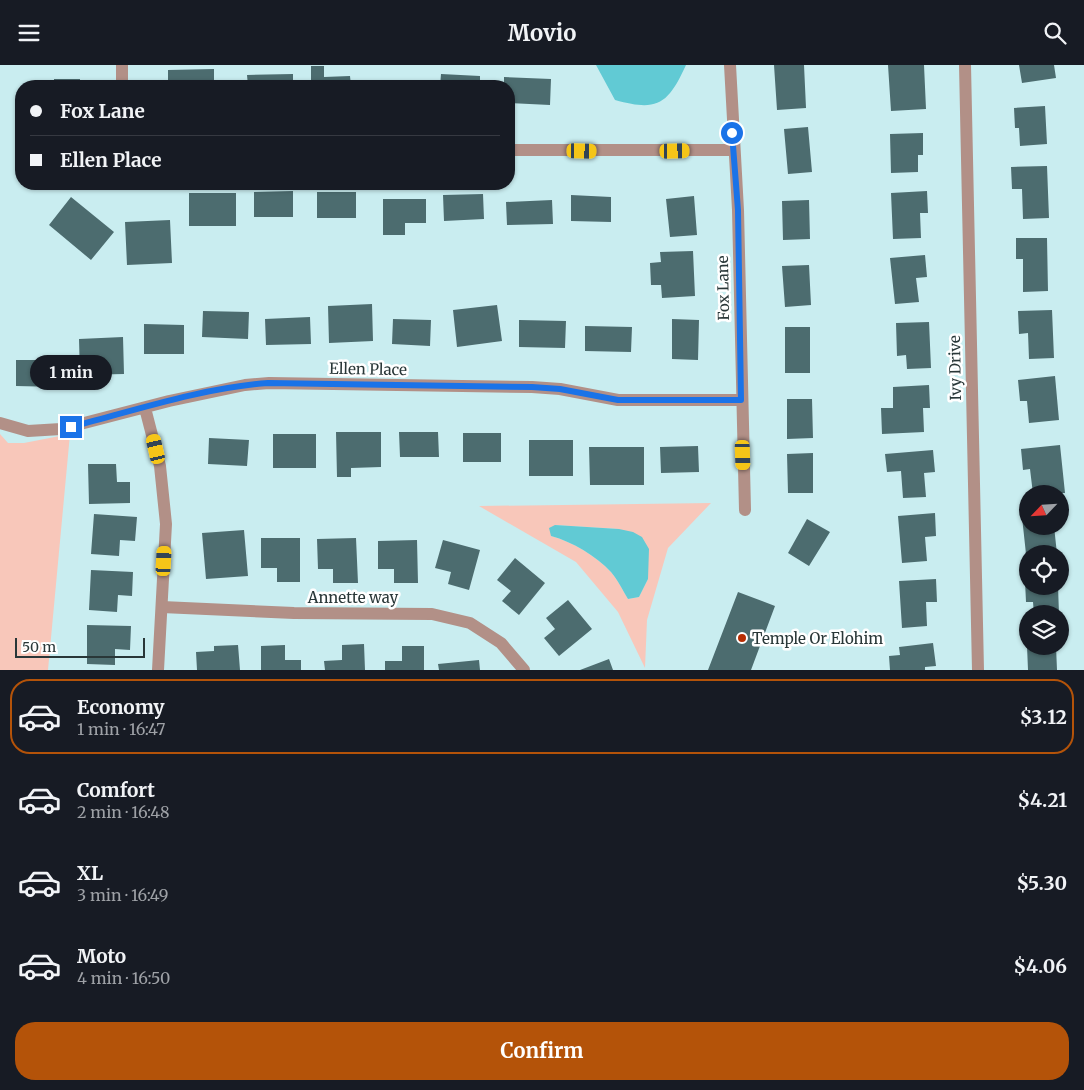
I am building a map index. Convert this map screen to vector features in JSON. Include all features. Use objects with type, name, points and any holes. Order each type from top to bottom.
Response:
[{"type":"street","points":[[122,65],[122,80]]},
{"type":"street","name":"Fox Lane","points":[[730,65],[733,150],[738,210],[745,510]]},
{"type":"street","name":"Ivy Drive","points":[[965,65],[978,670]]},
{"type":"street","points":[[515,150],[733,150]]},
{"type":"street","name":"Ellen Place","points":[[0,423],[28,431],[61,429],[245,385],[268,383],[532,387],[560,389],[618,400],[741,400]]},
{"type":"street","points":[[145,408],[160,466],[166,524],[158,670]]},
{"type":"street","name":"Annette way","points":[[162,607],[294,613],[432,614],[470,623],[500,643],[524,670]]},
{"type":"shaded area","points":[[0,434],[8,443],[24,443],[70,434],[48,670],[0,670]]},
{"type":"shaded area","points":[[711,503],[668,548],[647,620],[645,668],[618,612],[576,562],[479,506]],"holes":[[[555,525],[619,529],[648,579],[639,597],[628,599],[614,575],[598,560],[584,550],[551,536]]]},
{"type":"water","points":[[596,65],[686,65],[680,78],[667,96],[660,102],[642,105],[615,100]]},
{"type":"water","points":[[555,525],[619,529],[633,532],[642,537],[649,549],[648,579],[639,597],[628,599],[614,575],[598,560],[584,550],[551,536],[549,528]]},
{"type":"building","points":[[774,65],[804,65],[806,108],[777,110]]},
{"type":"building","points":[[888,65],[924,65],[926,109],[891,111]]},
{"type":"building","points":[[1019,65],[1054,65],[1056,78],[1022,83]]},
{"type":"building","points":[[311,66],[324,66],[324,77],[350,76],[350,80],[311,80]]},
{"type":"building","points":[[214,69],[214,80],[168,80],[168,70]]},
{"type":"building","points":[[293,74],[293,80],[247,80],[247,75]]},
{"type":"building","points":[[441,74],[480,76],[480,80],[440,80]]},
{"type":"building","points":[[504,77],[551,79],[550,105],[515,103],[515,80],[504,80]]},
{"type":"building","points":[[54,79],[80,79],[80,80]]},
{"type":"building","points":[[1045,106],[1047,144],[1020,146],[1019,128],[1015,128],[1014,108]]},
{"type":"building","points":[[808,127],[812,172],[788,174],[784,129]]},
{"type":"building","points":[[923,133],[923,155],[918,155],[918,172],[891,173],[890,134]]},
{"type":"building","points":[[1047,166],[1049,218],[1023,219],[1022,189],[1012,189],[1011,167]]},
{"type":"building","points":[[293,191],[293,217],[254,217],[254,192]]},
{"type":"building","points":[[927,191],[928,213],[920,213],[921,238],[893,239],[891,193]]},
{"type":"building","points":[[317,192],[356,192],[356,218],[317,218]]},
{"type":"building","points":[[189,193],[236,193],[236,226],[189,226]]},
{"type":"building","points":[[483,194],[484,219],[444,221],[443,195]]},
{"type":"building","points":[[571,195],[611,197],[611,222],[571,221]]},
{"type":"building","points":[[694,196],[697,235],[670,237],[666,199]]},
{"type":"building","points":[[71,197],[114,232],[91,260],[49,225]]},
{"type":"building","points":[[383,199],[426,199],[426,223],[405,223],[405,235],[383,235]]},
{"type":"building","points":[[552,200],[553,224],[507,225],[506,202]]},
{"type":"building","points":[[809,200],[810,239],[783,240],[782,201]]},
{"type":"building","points":[[170,220],[172,263],[127,265],[125,222]]},
{"type":"building","points":[[1016,238],[1047,238],[1048,291],[1023,292],[1023,259],[1016,259]]},
{"type":"building","points":[[693,251],[695,296],[662,298],[661,285],[651,285],[650,263],[661,262],[660,252]]},
{"type":"building","points":[[925,255],[927,277],[916,278],[919,302],[895,304],[890,258]]},
{"type":"building","points":[[809,265],[811,305],[785,307],[782,266]]},
{"type":"building","points":[[372,304],[373,341],[329,343],[328,306]]},
{"type":"building","points":[[497,305],[502,341],[457,347],[453,310]]},
{"type":"building","points":[[1052,310],[1054,358],[1029,359],[1028,333],[1019,334],[1018,311]]},
{"type":"building","points":[[203,311],[249,312],[248,339],[202,337]]},
{"type":"building","points":[[310,317],[311,344],[266,345],[265,319]]},
{"type":"building","points":[[393,319],[431,320],[430,346],[392,344]]},
{"type":"building","points":[[672,319],[699,320],[698,360],[672,359]]},
{"type":"building","points":[[519,320],[566,321],[565,348],[519,347]]},
{"type":"building","points":[[929,322],[931,368],[907,369],[906,355],[897,356],[896,323]]},
{"type":"building","points":[[144,324],[184,325],[184,354],[144,354]]},
{"type":"building","points":[[585,326],[632,327],[631,352],[585,351]]},
{"type":"building","points":[[785,327],[810,327],[810,373],[785,373]]},
{"type":"building","points":[[123,337],[124,374],[80,375],[79,339]]},
{"type":"building","points":[[16,360],[59,360],[59,387],[16,386]]},
{"type":"building","points":[[1055,376],[1059,420],[1029,423],[1027,401],[1020,401],[1018,380]]},
{"type":"building","points":[[929,385],[930,408],[923,408],[924,432],[882,434],[881,408],[893,408],[893,387]]},
{"type":"building","points":[[787,399],[812,399],[813,438],[787,439]]},
{"type":"building","points":[[336,432],[381,432],[381,467],[351,468],[351,477],[337,477]]},
{"type":"building","points":[[399,432],[438,432],[439,457],[400,457]]},
{"type":"building","points":[[463,433],[501,433],[501,462],[463,462]]},
{"type":"building","points":[[273,434],[316,434],[316,468],[273,468]]},
{"type":"building","points":[[209,438],[249,440],[247,466],[208,464]]},
{"type":"building","points":[[529,440],[573,440],[573,476],[529,476]]},
{"type":"building","points":[[1060,445],[1064,485],[1032,485],[1030,469],[1023,470],[1021,449]]},
{"type":"building","points":[[698,446],[699,472],[661,473],[660,447]]},
{"type":"building","points":[[589,447],[644,447],[644,485],[590,485]]},
{"type":"building","points":[[933,450],[935,472],[924,473],[926,497],[903,498],[901,471],[887,472],[885,454]]},
{"type":"building","points":[[813,453],[813,493],[788,493],[787,454]]},
{"type":"building","points":[[88,464],[116,464],[117,482],[130,482],[130,503],[89,504]]},
{"type":"building","points":[[935,513],[936,536],[925,537],[927,561],[902,563],[898,516]]},
{"type":"building","points":[[94,514],[137,517],[135,541],[120,540],[119,556],[91,554]]},
{"type":"building","points":[[807,519],[830,532],[809,566],[788,553]]},
{"type":"building","points":[[244,530],[248,576],[206,579],[202,533]]},
{"type":"building","points":[[1024,535],[1055,535],[1056,545],[1025,545]]},
{"type":"building","points":[[261,538],[300,538],[300,582],[277,582],[277,568],[261,568]]},
{"type":"building","points":[[356,538],[358,583],[333,583],[333,569],[318,569],[317,539]]},
{"type":"building","points":[[417,540],[418,583],[394,583],[394,569],[378,569],[378,541]]},
{"type":"building","points":[[443,540],[480,550],[469,590],[448,584],[451,572],[435,568]]},
{"type":"building","points":[[515,558],[545,583],[519,615],[502,601],[511,591],[497,580]]},
{"type":"building","points":[[91,570],[133,572],[132,596],[118,595],[117,612],[89,610]]},
{"type":"building","points":[[936,579],[937,602],[926,602],[927,626],[902,628],[899,581]]},
{"type":"building","name":"Temple Or Elohim","points":[[738,592],[775,606],[751,670],[708,670]]},
{"type":"building","points":[[1026,595],[1058,595],[1059,605],[1033,605],[1033,602],[1026,602]]},
{"type":"building","points":[[568,600],[592,629],[559,656],[544,638],[555,629],[546,618]]},
{"type":"building","points":[[87,625],[131,626],[130,650],[115,649],[115,665],[87,664]]},
{"type":"building","points":[[933,643],[936,666],[925,667],[925,670],[890,670],[889,656],[900,655],[899,647]]},
{"type":"building","points":[[364,644],[365,670],[325,670],[324,661],[342,660],[342,645]]},
{"type":"building","points":[[238,645],[240,670],[197,670],[196,652],[214,651],[214,646]]},
{"type":"building","points":[[285,645],[285,660],[301,660],[301,670],[261,670],[261,646]]},
{"type":"building","points":[[402,646],[424,646],[424,670],[385,670],[385,661],[402,661]]},
{"type":"building","points":[[1027,655],[1056,655],[1057,670],[1028,670]]},
{"type":"building","points":[[609,659],[613,670],[580,670]]},
{"type":"building","points":[[479,660],[480,670],[439,670],[438,664]]},
{"type":"place","name":"Temple Or Elohim","points":[[742,638]]},
{"type":"route","points":[[71,427],[169,401],[245,385],[268,383],[532,387],[560,389],[618,400],[741,400],[738,210],[732,133]]}]
